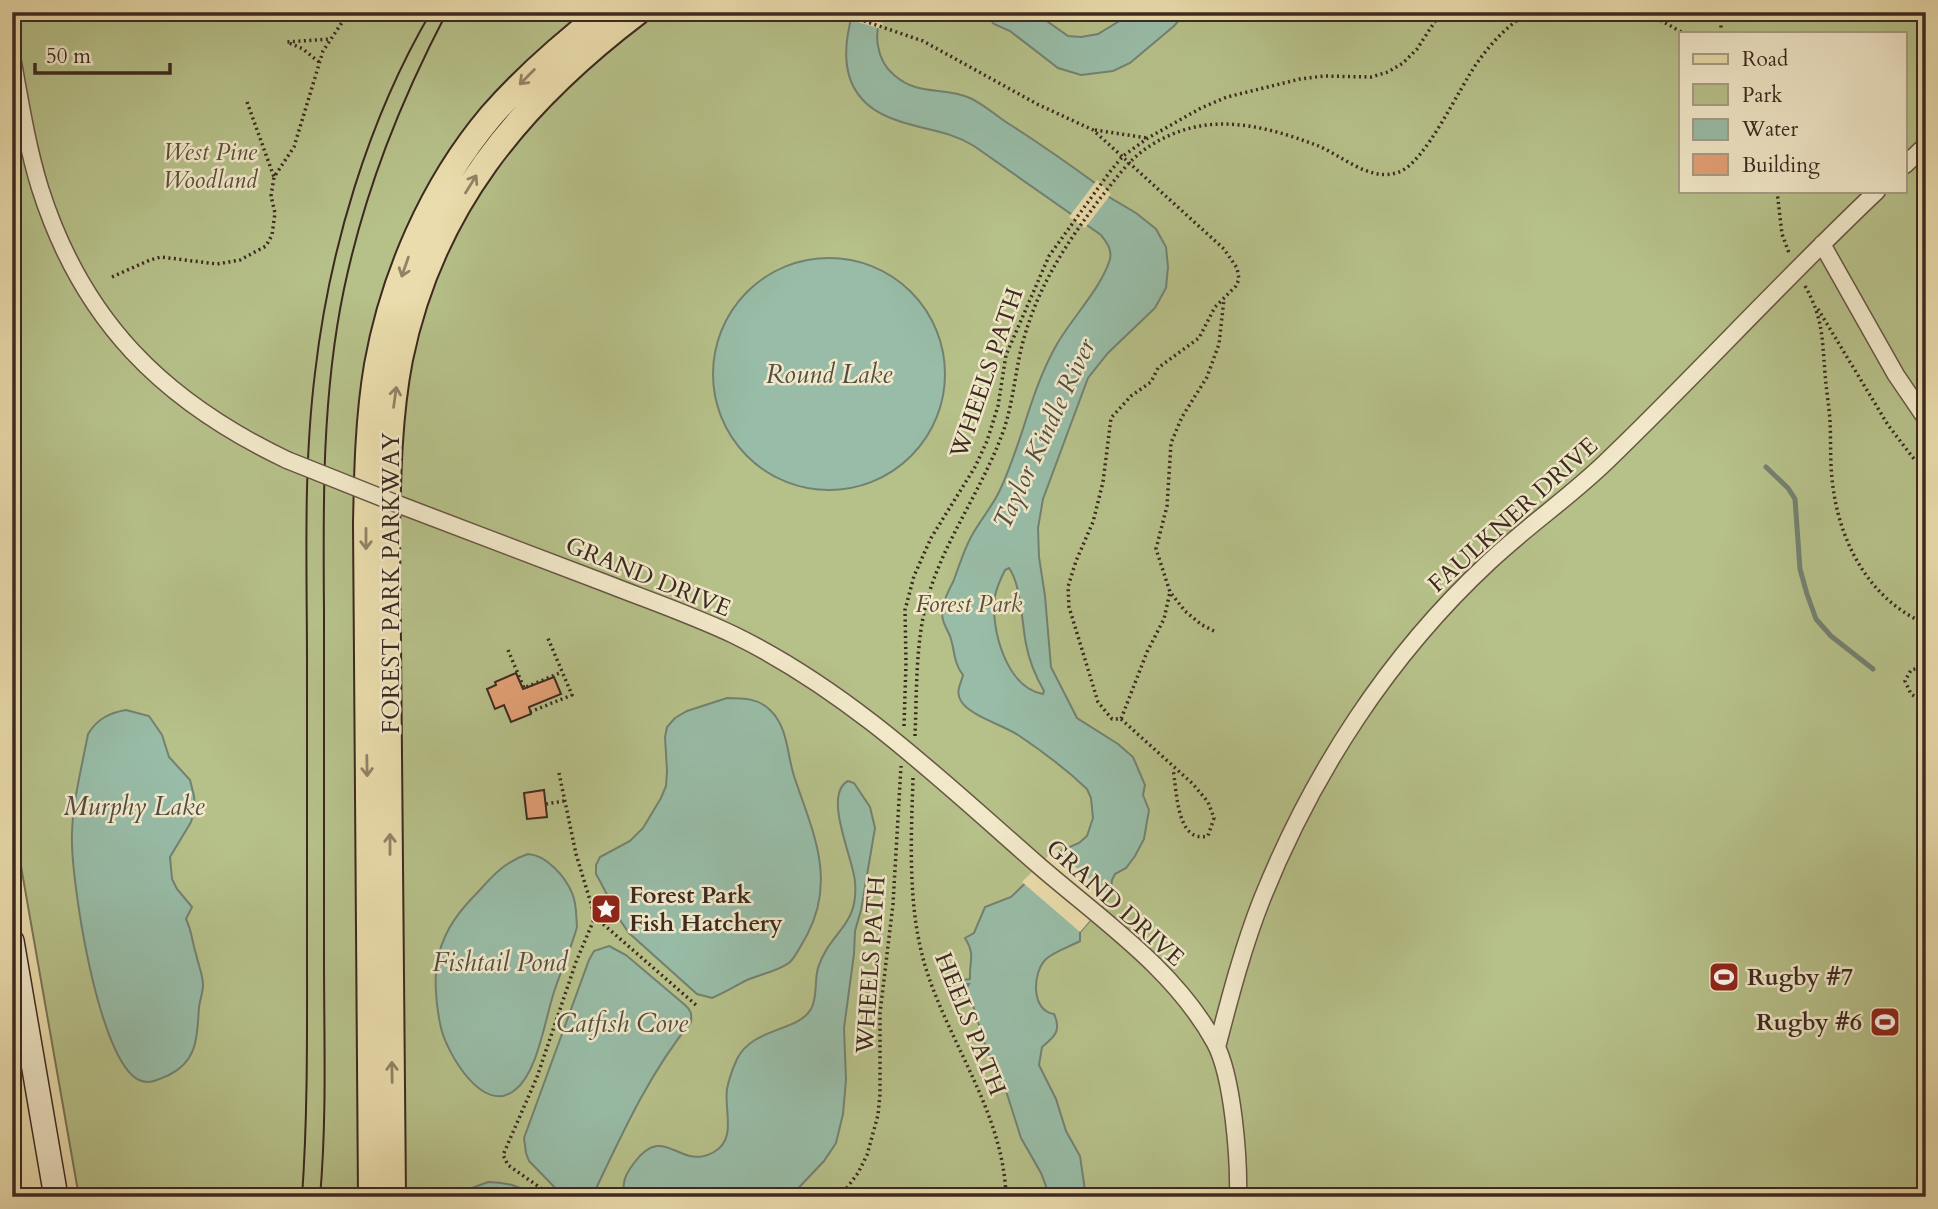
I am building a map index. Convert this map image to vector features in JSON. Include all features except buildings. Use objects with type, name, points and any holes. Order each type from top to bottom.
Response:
[{"type":"main road","name":"FOREST PARK PARKWAY","points":[[371,1197],[366,524],[369,432],[377,365],[409,258],[422,226],[449,176],[489,118],[557,49],[604,12]]},
{"type":"main road","name":"FOREST PARK PARKWAY","points":[[393,1197],[387,533],[388,464],[400,359],[428,266],[448,222],[472,183],[525,112],[557,79],[638,12]]},
{"type":"main road","points":[[12,941],[56,1197]]},
{"type":"main road","points":[[363,1197],[371,1172]]},
{"type":"street","name":"GRAND DRIVE","points":[[12,57],[27,139],[39,186],[57,234],[87,293],[133,354],[187,403],[220,426],[287,460],[733,634],[801,671],[888,734],[1096,914],[1180,992],[1199,1016],[1217,1047],[1227,1084],[1238,1165],[1238,1197]]},
{"type":"street","points":[[1906,164],[1926,145]]},
{"type":"street","name":"FAULKNER DRIVE","points":[[1217,1047],[1262,900],[1300,816],[1349,731],[1405,650],[1490,561],[1598,470],[1666,404],[1876,192]]},
{"type":"street","points":[[1822,244],[1896,375],[1926,419]]},
{"type":"path","points":[[112,276],[161,257],[218,264],[240,260],[266,246],[272,235],[275,213],[271,196],[274,177],[294,147],[323,51],[349,12]]},
{"type":"path","points":[[838,12],[904,33],[944,51],[1037,104],[1093,130],[1224,249],[1237,268],[1239,279],[1236,286],[1214,307],[1199,338],[1158,368],[1151,382],[1131,396],[1111,418],[1103,482],[1093,522],[1068,587],[1069,607],[1098,702],[1112,719],[1121,719],[1133,728],[1173,769],[1193,784],[1208,802],[1214,818],[1208,836],[1202,838],[1192,835],[1182,822],[1173,769]]},
{"type":"path","name":"WHEELS PATH","points":[[904,726],[905,618],[908,595],[932,538],[975,467],[986,441],[998,406],[1005,363],[1013,336],[1049,256],[1109,173],[1123,156],[1148,138],[1201,108],[1234,95],[1300,79],[1324,76],[1371,78],[1388,72],[1403,63],[1417,48],[1441,12]]},
{"type":"path","points":[[915,736],[921,642],[929,593],[962,517],[990,466],[999,443],[1013,397],[1024,335],[1054,263],[1129,162],[1163,138],[1179,132],[1196,127],[1231,125],[1274,131],[1299,139],[1338,155],[1371,173],[1380,175],[1401,172],[1411,166],[1465,80],[1490,46],[1529,12]]},
{"type":"path","points":[[1646,12],[1681,32]]},
{"type":"path","points":[[1721,12],[1721,32]]},
{"type":"path","points":[[319,62],[303,48],[287,42],[331,39]]},
{"type":"path","points":[[247,102],[274,177]]},
{"type":"path","points":[[1093,130],[1148,138]]},
{"type":"path","points":[[1777,192],[1785,245],[1789,253]]},
{"type":"path","points":[[1805,286],[1888,425],[1914,459],[1926,460]]},
{"type":"path","points":[[1214,631],[1185,611],[1170,592],[1156,549],[1167,506],[1171,443],[1182,417],[1207,377],[1219,344],[1224,297]]},
{"type":"path","points":[[1817,307],[1823,338],[1830,419],[1831,477],[1842,530],[1855,559],[1882,596],[1926,624]]},
{"type":"path","points":[[1121,719],[1147,652],[1164,620],[1170,592]]},
{"type":"path","points":[[530,712],[572,695],[547,636]]},
{"type":"path","points":[[508,650],[524,688],[562,672]]},
{"type":"path","points":[[1926,666],[1911,670],[1905,681],[1911,694],[1926,704]]},
{"type":"path","name":"WHEELS PATH","points":[[840,1197],[858,1173],[867,1155],[878,1115],[880,1013],[893,904],[901,768]]},
{"type":"path","points":[[559,774],[579,866],[595,917],[696,1005]]},
{"type":"path","name":"HEELS PATH","points":[[913,778],[912,865],[916,922],[936,995],[996,1134],[1004,1165],[1006,1197]]},
{"type":"path","points":[[546,804],[564,801]]},
{"type":"path","points":[[542,1189],[508,1166],[503,1154],[537,1077],[576,962],[595,917]]},
{"type":"green space","name":"Forest Park","points":[[12,12],[1926,12],[1926,1197],[79,1197],[12,815]]},
{"type":"water","name":"Taylor Kindle River","points":[[853,12],[885,12],[878,28],[878,45],[883,62],[894,75],[903,82],[922,89],[960,94],[979,103],[1095,183],[1109,197],[1136,213],[1156,229],[1166,247],[1166,288],[1155,308],[1108,353],[1088,378],[1043,499],[1038,528],[1051,667],[1077,718],[1133,757],[1145,785],[1143,795],[1149,810],[1144,839],[1126,868],[1115,874],[1110,897],[1080,932],[1080,941],[1046,959],[1041,965],[1036,982],[1041,1006],[1054,1014],[1057,1025],[1053,1037],[1042,1047],[1039,1065],[1056,1099],[1066,1131],[1080,1156],[1086,1197],[1050,1197],[1041,1173],[1021,1138],[1007,1094],[987,1051],[971,999],[964,992],[969,984],[962,984],[964,980],[970,979],[971,954],[965,938],[974,933],[985,907],[1011,897],[1058,852],[1079,843],[1087,836],[1093,818],[1091,798],[1087,789],[1045,754],[1012,731],[965,706],[958,691],[963,675],[957,665],[952,641],[942,615],[945,600],[968,543],[996,498],[1007,474],[1048,362],[1063,334],[1106,270],[1110,252],[1101,235],[974,146],[945,133],[896,120],[878,112],[865,102],[849,77],[846,46]],"holes":[[[1009,568],[1019,594],[1027,650],[1043,694],[1019,681],[1010,669],[998,639],[994,609],[996,592],[1005,570]]]},
{"type":"water","points":[[970,12],[1028,12],[1041,17],[1068,36],[1081,37],[1098,34],[1134,12],[1186,12],[1174,26],[1130,63],[1113,71],[1081,75],[1058,68],[1010,31],[994,24],[988,17]]},
{"type":"water","name":"Round Lake","points":[[818,258],[840,258],[884,271],[903,284],[919,300],[932,319],[940,340],[945,374],[943,397],[932,429],[919,448],[903,464],[884,477],[863,485],[840,490],[818,490],[774,477],[755,464],[739,448],[726,429],[718,408],[713,385],[713,363],[726,319],[739,300],[755,284],[774,271],[795,263]]},
{"type":"water","points":[[727,698],[761,703],[781,725],[794,776],[814,835],[821,874],[820,894],[816,914],[807,935],[790,962],[712,998],[697,994],[629,933],[596,874],[596,865],[600,857],[630,841],[643,828],[661,798],[666,786],[667,727],[687,711]]},
{"type":"water","name":"Murphy Lake","points":[[126,710],[149,716],[162,735],[169,757],[190,780],[195,807],[191,822],[170,857],[172,879],[192,907],[186,919],[203,985],[197,1036],[191,1054],[179,1069],[151,1082],[139,1080],[124,1066],[111,1040],[89,966],[73,855],[74,808],[88,734],[95,724],[104,718]]},
{"type":"water","points":[[848,781],[854,783],[870,807],[875,828],[855,931],[844,1028],[846,1080],[843,1114],[836,1143],[824,1161],[790,1197],[624,1197],[626,1175],[645,1151],[655,1146],[664,1146],[691,1156],[702,1156],[721,1146],[728,1124],[727,1089],[737,1059],[753,1041],[796,1022],[811,1009],[818,968],[829,946],[848,919],[855,897],[855,882],[841,828],[838,800],[841,788]]},
{"type":"water","name":"Fishtail Pond","points":[[528,854],[548,862],[565,880],[575,901],[577,927],[530,1071],[515,1090],[503,1096],[491,1095],[468,1078],[445,1039],[437,1001],[437,963],[445,936],[465,906],[500,869]]},
{"type":"water","name":"Catfish Cove","points":[[609,946],[626,955],[687,1007],[691,1012],[691,1022],[648,1085],[592,1197],[564,1197],[529,1161],[524,1138],[589,960],[594,951]]},
{"type":"water","points":[[488,1182],[514,1186],[538,1197],[455,1197],[458,1193]]},
{"type":"pier","points":[[849,12],[883,23],[881,29],[848,19]]},
{"type":"pier","points":[[1097,180],[1111,194],[1085,228],[1069,217]]},
{"type":"pier","points":[[1055,849],[1110,897],[1080,932],[1022,882]]},
{"type":"waterway","points":[[1766,467],[1788,488],[1795,499],[1800,569],[1816,619],[1831,636],[1873,669]]},
{"type":"tram line","points":[[302,1197],[307,1038],[306,518],[311,409],[321,327],[341,233],[370,141],[388,96],[431,12]]},
{"type":"tram line","points":[[320,1197],[325,1079],[324,488],[331,368],[344,289],[373,182],[399,113],[447,12]]},
{"type":"place","name":"Forest Park Fish Hatchery","points":[[606,909]]},
{"type":"place","name":"Rugby #7","points":[[1724,977]]},
{"type":"place","name":"Rugby #6","points":[[1885,1022]]},
{"type":"park label","name":"West Pine Woodland","points":[[210,166]]}]
